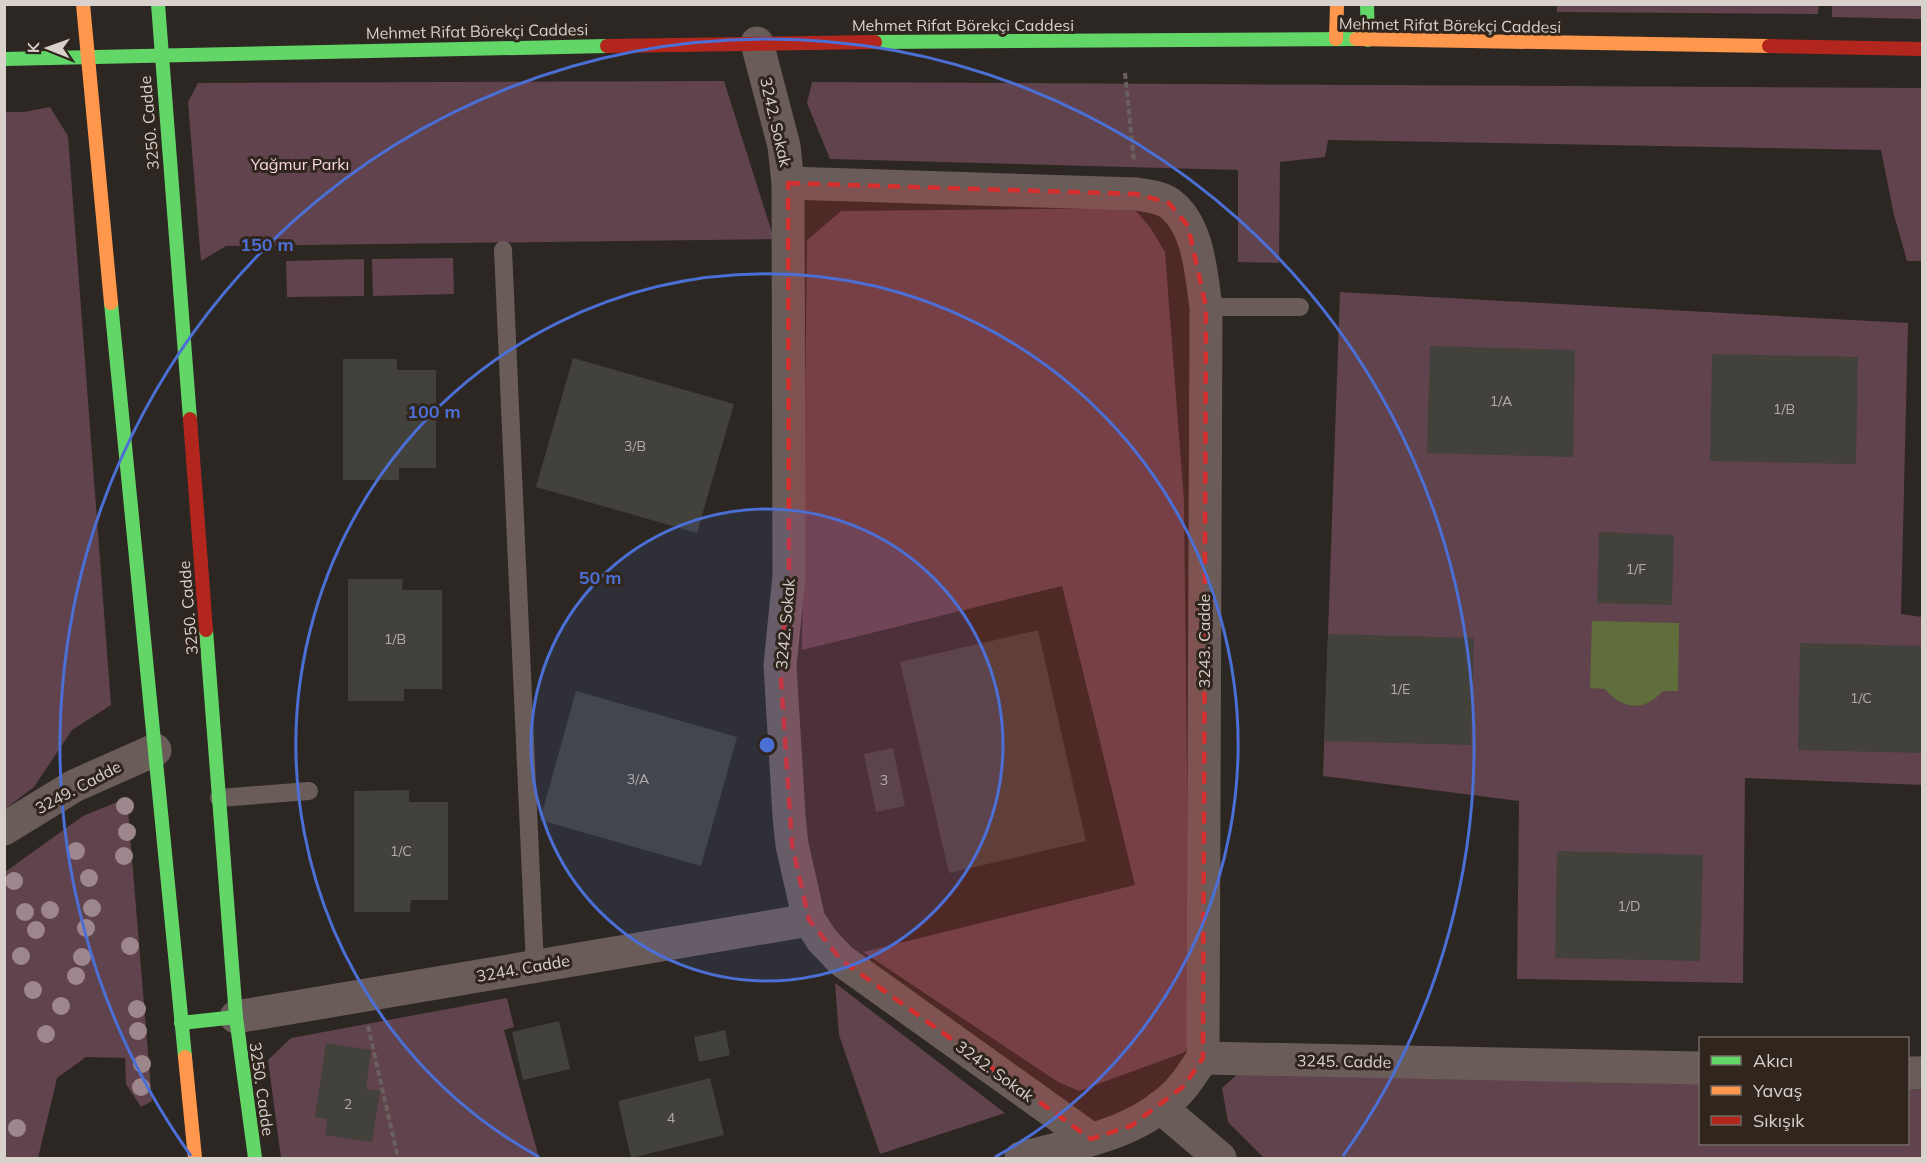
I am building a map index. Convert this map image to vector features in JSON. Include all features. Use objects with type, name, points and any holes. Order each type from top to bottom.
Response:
[{"type":"street","points":[[83,4],[195,1158]]},
{"type":"street","name":"3250. Cadde","points":[[158,4],[160,54],[236,1017],[255,1158]]},
{"type":"street","points":[[1336,39],[1337,4]]},
{"type":"street","points":[[1367,4],[1368,40]]},
{"type":"street","name":"Mehmet Rifat Börekçi Caddesi","points":[[4,59],[757,43],[1122,40],[1336,39],[1923,49]]},
{"type":"street","name":"3242. Sokak","points":[[757,43],[784,146],[789,183],[789,576],[780,642],[780,664],[792,845],[809,920],[822,940],[841,960],[1090,1139]]},
{"type":"street","points":[[789,183],[1137,194]]},
{"type":"street","name":"3243. Cadde","points":[[1137,194],[1153,197],[1169,204],[1188,226],[1197,252],[1206,307],[1203,1058]]},
{"type":"street","name":"3249. Cadde","points":[[4,829],[75,786],[155,750]]},
{"type":"street","name":"3244. Cadde","points":[[236,1017],[809,920]]},
{"type":"street","points":[[181,1023],[236,1017]]},
{"type":"street","points":[[1021,1158],[1131,1126],[1160,1107],[1184,1086],[1203,1058]]},
{"type":"street","name":"3245. Cadde","points":[[1203,1058],[1699,1068]]},
{"type":"street","points":[[1160,1107],[1220,1158]]},
{"type":"lane","points":[[503,250],[535,966]]},
{"type":"lane","points":[[1206,307],[1300,307]]},
{"type":"lane","points":[[219,798],[309,792]]},
{"type":"path","points":[[1122,40],[1137,194]]},
{"type":"path","points":[[361,996],[398,1158]]},
{"type":"highlighted area","points":[[788,183],[1137,194],[1169,203],[1188,226],[1206,307],[1203,1058],[1184,1086],[1131,1126],[1091,1139],[841,960],[809,920],[792,845],[780,665],[789,576]]},
{"type":"green space","points":[[1557,4],[1819,5],[1818,14],[1557,12]]},
{"type":"green space","points":[[1832,5],[1922,5],[1922,19],[1832,17]]},
{"type":"green space","name":"Yağmur Parkı","points":[[724,81],[774,239],[226,246],[201,261],[188,102],[198,83]]},
{"type":"green space","points":[[812,82],[1922,88],[1922,261],[1907,261],[1894,215],[1881,150],[1328,140],[1325,157],[1280,162],[1279,263],[1238,262],[1238,170],[830,159],[807,103]]},
{"type":"green space","points":[[50,107],[68,136],[111,705],[72,730],[34,787],[5,809],[5,112],[24,112]]},
{"type":"green space","points":[[1133,208],[1150,227],[1165,252],[1184,501],[1190,1036],[1185,1052],[1079,1091],[1058,1082],[863,952],[1135,885],[1062,586],[802,650],[807,240],[841,211]]},
{"type":"green space","points":[[453,258],[454,294],[373,296],[372,259]]},
{"type":"green space","points":[[364,259],[364,296],[287,297],[286,261]]},
{"type":"green space","points":[[1340,292],[1908,323],[1901,614],[1922,617],[1922,785],[1745,778],[1743,983],[1517,979],[1519,801],[1323,776]]},
{"type":"green space","points":[[127,798],[152,1101],[141,1107],[126,1084],[125,1058],[86,1057],[57,1078],[38,1158],[5,1158],[5,872],[83,816]]},
{"type":"green space","points":[[835,983],[1005,1113],[880,1154],[839,1035]]},
{"type":"green space","points":[[507,998],[514,1027],[504,1030],[539,1158],[281,1158],[268,1060],[291,1038]]},
{"type":"green space","points":[[1240,1072],[1699,1084],[1699,1145],[1909,1145],[1909,1089],[1922,1090],[1922,1158],[1264,1158],[1228,1122],[1222,1088]]},
{"type":"shaded area","points":[[1592,621],[1679,623],[1678,691],[1663,691],[1656,698],[1634,706],[1619,701],[1605,689],[1590,688]]},
{"type":"building","points":[[1430,346],[1575,350],[1573,457],[1427,453]]},
{"type":"building","points":[[1712,354],[1858,357],[1856,464],[1710,461]]},
{"type":"building","points":[[573,358],[734,404],[697,533],[536,487]]},
{"type":"building","points":[[343,359],[397,359],[397,370],[436,370],[436,468],[399,468],[399,480],[343,480]]},
{"type":"building","points":[[1599,532],[1674,535],[1672,605],[1597,603]]},
{"type":"building","points":[[348,579],[403,579],[402,590],[442,590],[442,689],[404,689],[404,701],[348,701]]},
{"type":"building","points":[[1038,630],[1086,841],[949,873],[900,662]]},
{"type":"building","points":[[1328,634],[1474,638],[1471,745],[1325,741]]},
{"type":"building","points":[[1800,643],[1922,646],[1922,753],[1798,750]]},
{"type":"building","points":[[576,691],[737,737],[701,866],[540,820]]},
{"type":"building","points":[[893,748],[905,806],[876,812],[864,754]]},
{"type":"building","points":[[409,790],[409,802],[448,802],[448,900],[411,900],[410,912],[354,912],[354,791]]},
{"type":"building","points":[[1557,851],[1703,855],[1700,961],[1555,958]]},
{"type":"building","points":[[559,1021],[570,1069],[523,1080],[512,1032]]},
{"type":"building","points":[[725,1030],[730,1055],[699,1062],[694,1037]]},
{"type":"building","points":[[326,1043],[371,1050],[366,1089],[380,1091],[372,1142],[325,1135],[327,1119],[315,1117]]},
{"type":"building","points":[[710,1078],[724,1135],[631,1158],[618,1101]]},
{"type":"traffic: fast","points":[[158,4],[190,419]]},
{"type":"traffic: fast","points":[[1367,4],[1368,40]]},
{"type":"traffic: fast","points":[[875,42],[1356,39]]},
{"type":"traffic: fast","points":[[4,59],[607,46]]},
{"type":"traffic: fast","points":[[111,303],[185,1057]]},
{"type":"traffic: fast","points":[[206,630],[236,1017],[255,1158]]},
{"type":"traffic: fast","points":[[181,1023],[236,1017]]},
{"type":"traffic: slow","points":[[83,4],[111,303]]},
{"type":"traffic: slow","points":[[1336,39],[1337,4]]},
{"type":"traffic: slow","points":[[1356,39],[1769,46]]},
{"type":"traffic: slow","points":[[185,1057],[195,1158]]},
{"type":"traffic: jam","points":[[607,46],[875,42]]},
{"type":"traffic: jam","points":[[1769,46],[1922,49]]},
{"type":"traffic: jam","points":[[190,419],[206,630]]}]
